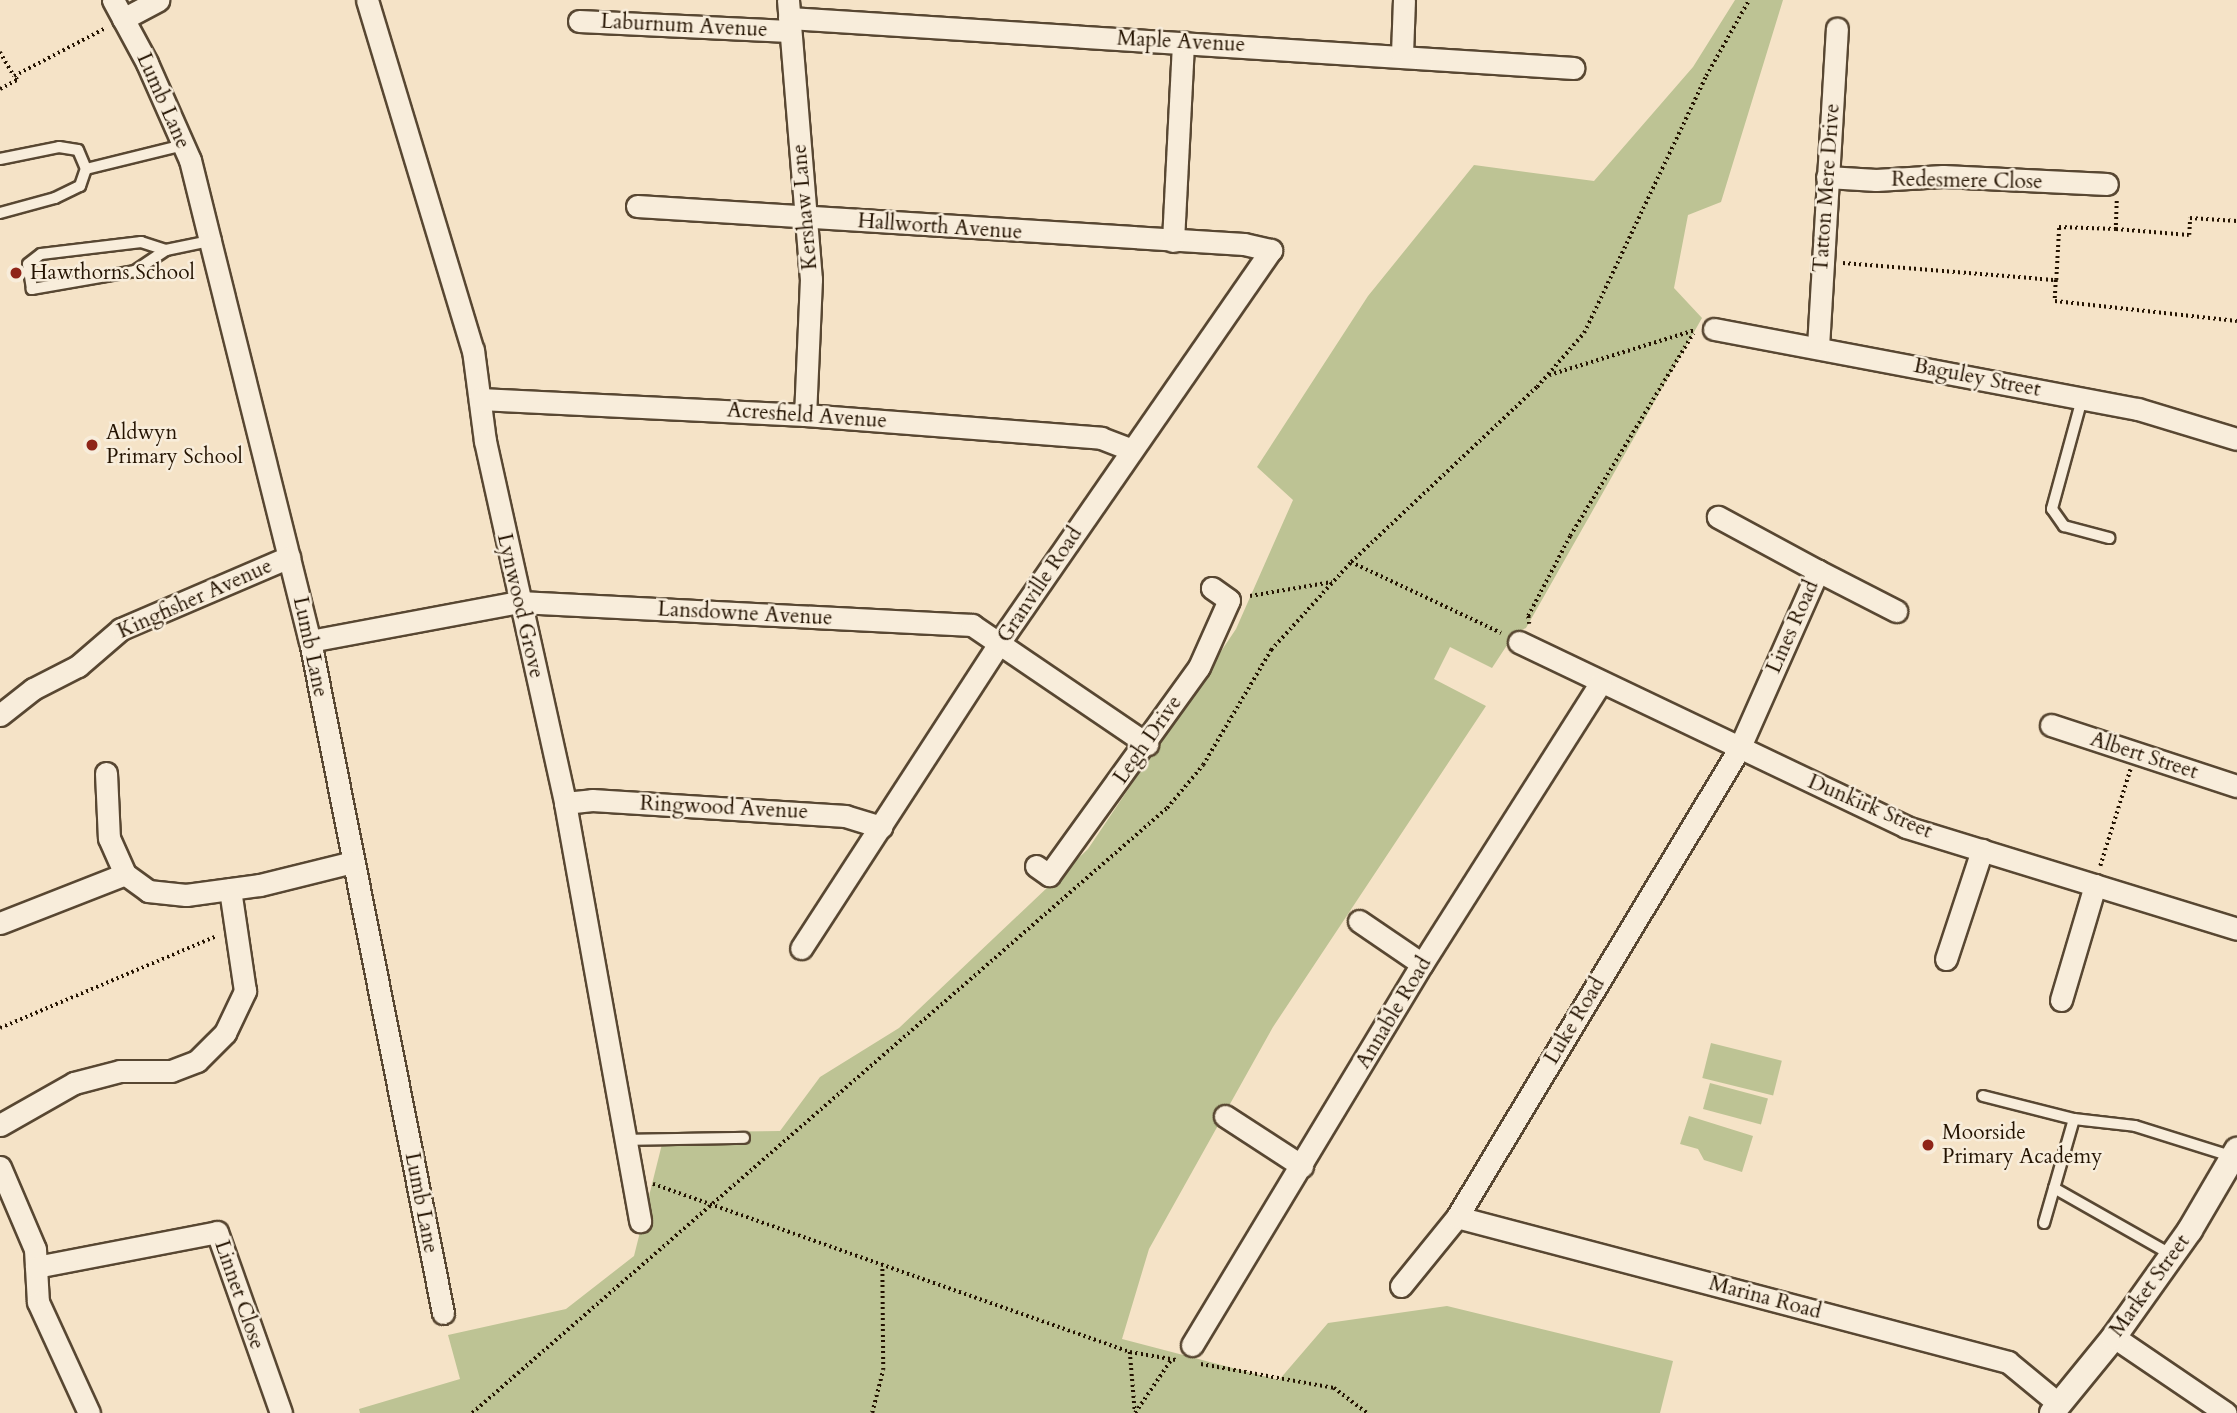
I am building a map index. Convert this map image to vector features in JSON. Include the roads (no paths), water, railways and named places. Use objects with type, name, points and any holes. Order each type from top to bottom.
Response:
[{"type":"street","name":"Lumb Lane","points":[[113,0],[184,145],[210,241],[310,641],[443,1313]]},
{"type":"street","points":[[123,19],[158,0]]},
{"type":"street","name":"Lynwood Grove","points":[[367,0],[473,350],[519,602],[565,803],[640,1221]]},
{"type":"street","points":[[1402,54],[1404,0]]},
{"type":"street","name":"Maple Avenue","points":[[789,16],[1402,54],[1573,68]]},
{"type":"street","name":"Laburnum Avenue","points":[[579,21],[789,16]]},
{"type":"street","name":"Kershaw Lane","points":[[789,16],[811,279],[805,415]]},
{"type":"street","name":"Tatton Mere Drive","points":[[1818,347],[1837,29]]},
{"type":"street","points":[[1173,242],[1183,42]]},
{"type":"street","name":"Redesmere Close","points":[[1827,177],[1876,180],[1943,176],[2107,184]]},
{"type":"street","name":"Hallworth Avenue","points":[[636,206],[1173,242],[1244,244]]},
{"type":"street","name":"Granville Road","points":[[801,948],[1000,642],[1271,250],[1244,244]]},
{"type":"street","name":"Baguley Street","points":[[1705,330],[1818,347],[2138,410],[2237,439]]},
{"type":"street","name":"Acresfield Avenue","points":[[480,399],[805,415],[1101,438],[1132,450]]},
{"type":"street","name":"Lines Road","points":[[1718,517],[1818,571],[1739,749]]},
{"type":"street","name":"Kingfisher Avenue","points":[[0,715],[33,689],[78,666],[121,629],[289,557]]},
{"type":"street","points":[[1818,571],[1896,611]]},
{"type":"street","name":"Legh Drive","points":[[1036,866],[1049,875],[1147,744],[1199,667],[1220,594]]},
{"type":"street","name":"Lansdowne Avenue","points":[[310,641],[519,602],[972,625],[1147,744]]},
{"type":"street","name":"Dunkirk Street","points":[[1519,642],[1600,684],[1906,827],[2237,929]]},
{"type":"street","name":"Annable Road","points":[[1192,1357],[1422,964],[1600,684]]},
{"type":"street","name":"Albert Street","points":[[2051,725],[2135,755],[2237,786]]},
{"type":"street","name":"Luke Road","points":[[1401,1286],[1457,1217],[1739,749]]},
{"type":"street","points":[[106,773],[109,838],[125,874],[148,891],[186,895],[230,889],[353,862]]},
{"type":"street","name":"Ringwood Avenue","points":[[565,803],[592,800],[845,816],[881,827]]},
{"type":"street","points":[[1946,959],[1982,850]]},
{"type":"street","points":[[0,923],[125,874]]},
{"type":"street","points":[[2061,1000],[2095,885]]},
{"type":"street","points":[[0,1125],[74,1083],[120,1071],[171,1071],[197,1061],[225,1033],[245,991],[243,959],[235,928],[230,889]]},
{"type":"street","points":[[1359,921],[1422,964]]},
{"type":"street","points":[[1225,1116],[1302,1166]]},
{"type":"street","name":"Market Street","points":[[2055,1408],[2114,1337],[2172,1255],[2235,1154]]},
{"type":"street","points":[[0,1167],[25,1223],[36,1267],[38,1302],[84,1411]]},
{"type":"street","name":"Marina Road","points":[[1457,1217],[2008,1362],[2055,1408]]},
{"type":"street","name":"Linnet Close","points":[[36,1267],[217,1232],[281,1413]]},
{"type":"street","points":[[2114,1337],[2216,1410]]},
{"type":"lane","points":[[86,169],[184,145]]},
{"type":"lane","points":[[0,159],[59,147],[78,150],[86,169],[80,186],[55,198],[0,213]]},
{"type":"lane","points":[[166,250],[141,242],[41,254],[28,264],[32,289],[135,271],[166,250],[210,241]]},
{"type":"lane","points":[[2082,399],[2052,500],[2053,514],[2064,526],[2109,538]]},
{"type":"lane","points":[[1983,1096],[2074,1119],[2135,1126],[2235,1154]]},
{"type":"lane","points":[[2044,1223],[2074,1119]]},
{"type":"lane","points":[[625,1140],[744,1138]]},
{"type":"lane","points":[[2054,1188],[2172,1255]]},
{"type":"place","name":"Hawthorns School","points":[[16,273]]},
{"type":"place","name":"Aldwyn Primary School","points":[[92,445]]},
{"type":"place","name":"Moorside Primary Academy","points":[[1928,1145]]}]
